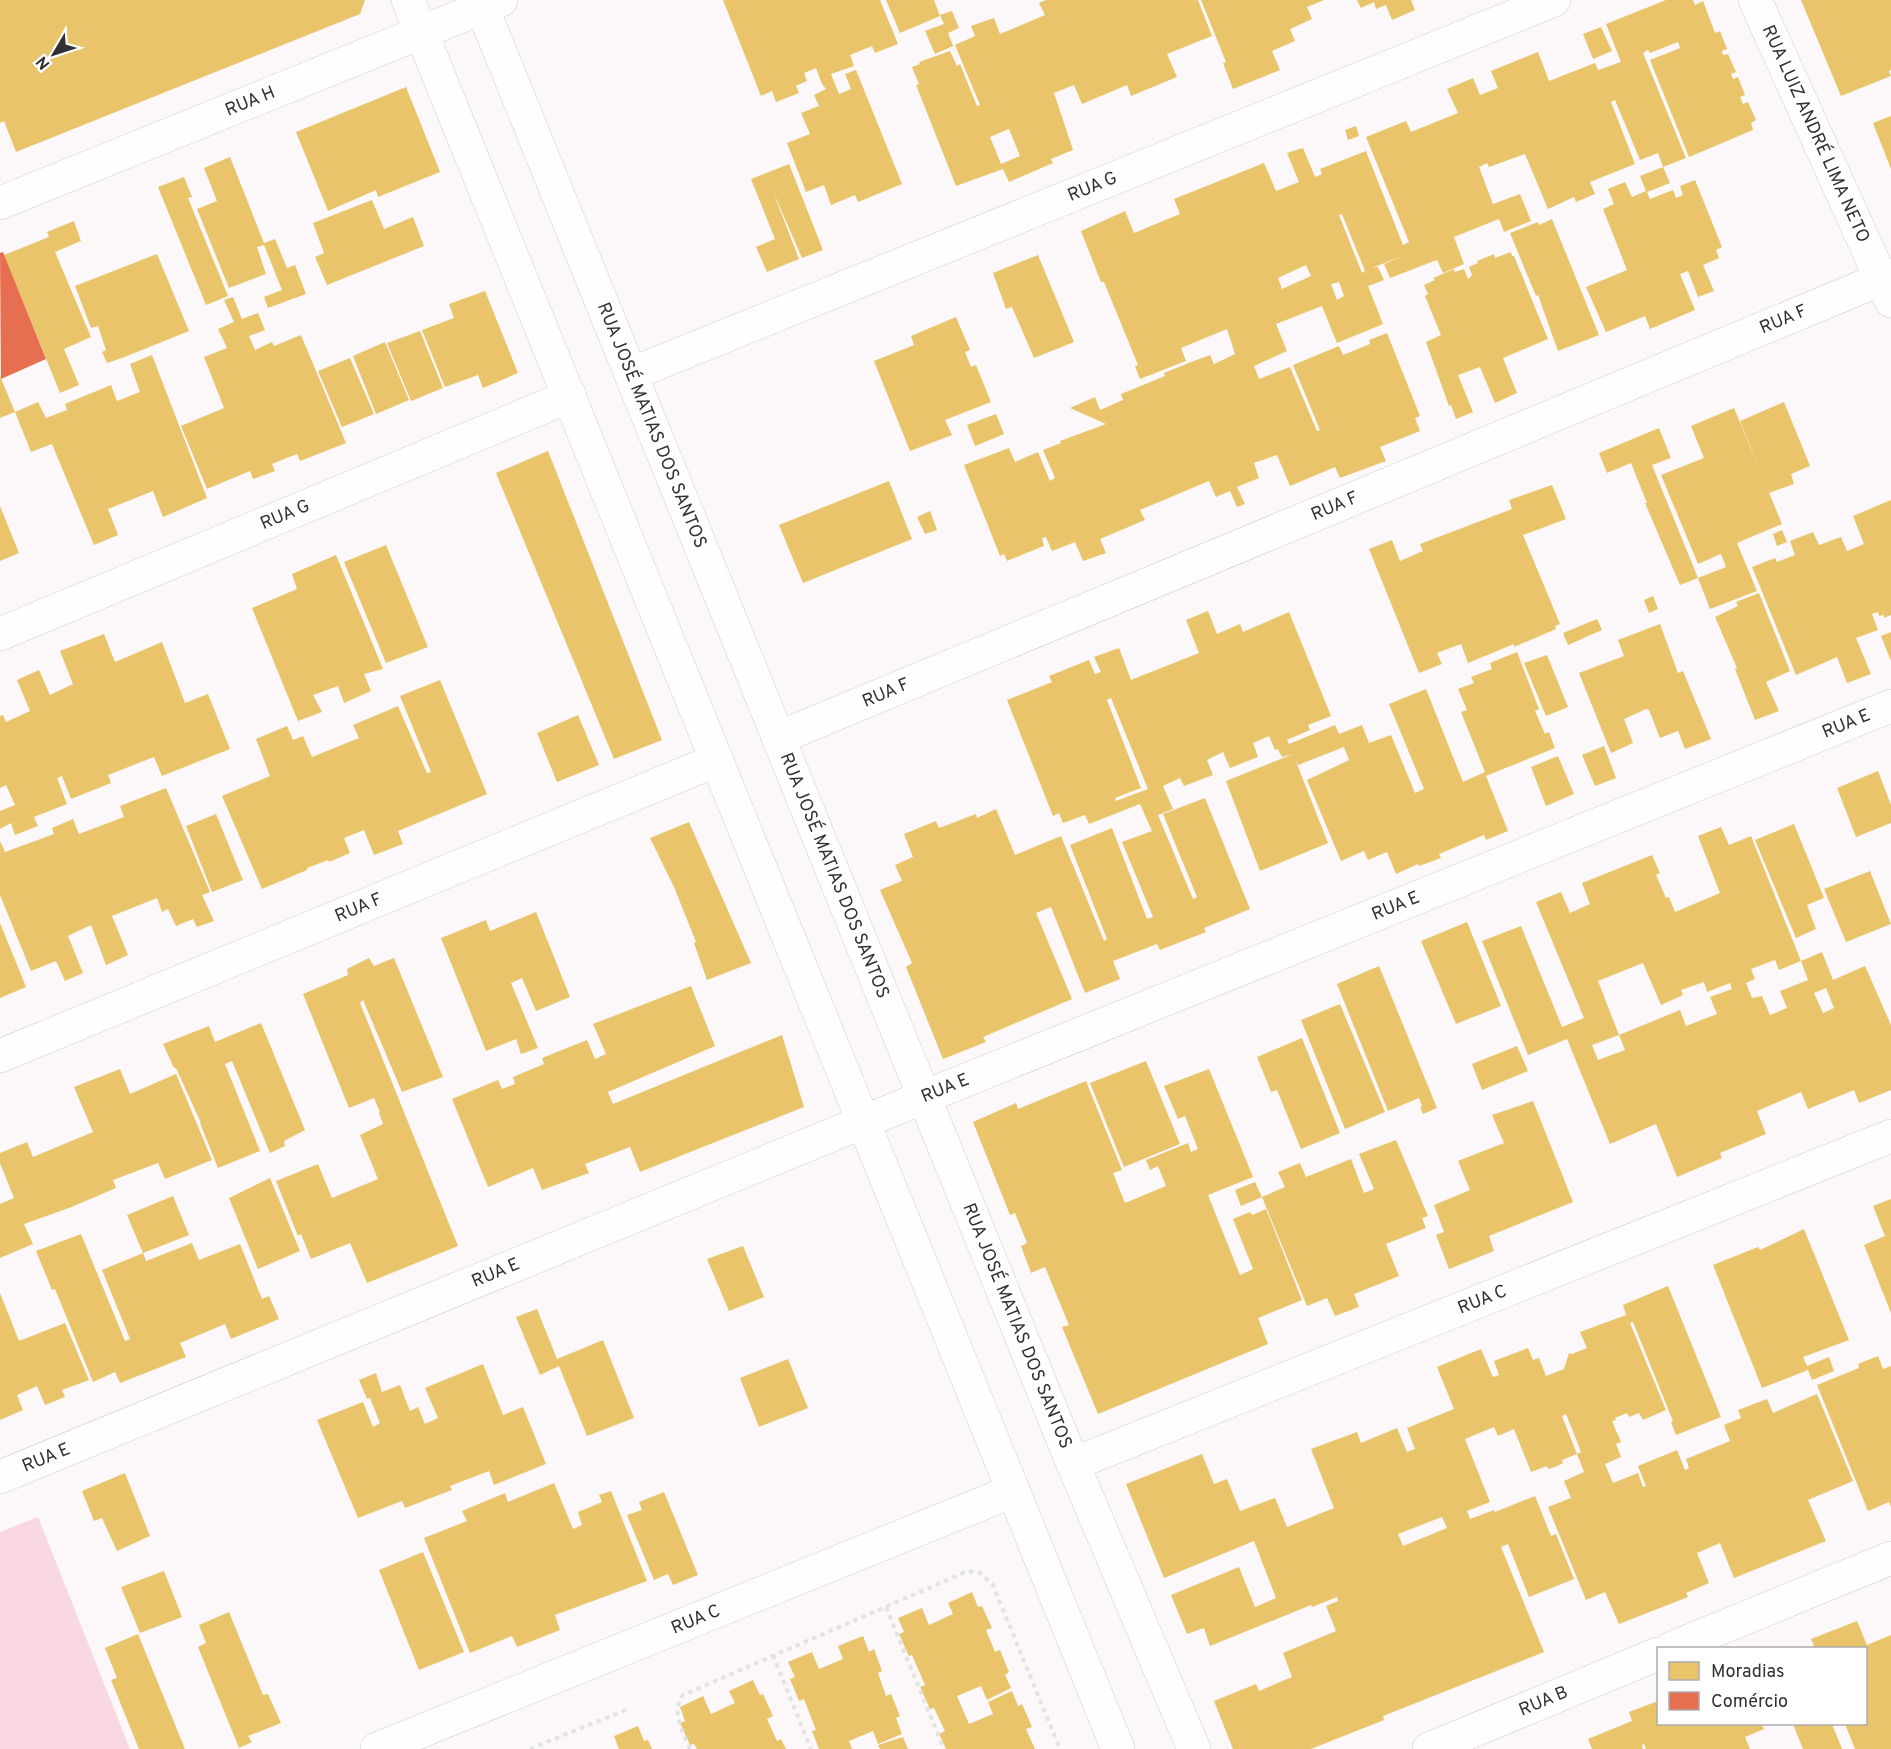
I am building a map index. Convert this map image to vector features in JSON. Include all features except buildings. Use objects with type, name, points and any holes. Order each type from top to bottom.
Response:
[{"type":"street","points":[[408,0],[1118,1749]]},
{"type":"street","name":"RUA G","points":[[631,374],[1554,0]]},
{"type":"street","name":"RUA LUIZ ANDRÉ LIMA NETO","points":[[1755,0],[1888,285]]},
{"type":"street","name":"RUA H","points":[[0,203],[421,33],[488,3]]},
{"type":"street","name":"RUA JOSÉ MATIAS DOS SANTOS","points":[[488,3],[631,374],[778,738],[1073,1464],[1194,1749]]},
{"type":"street","name":"RUA F","points":[[778,738],[1888,285]]},
{"type":"street","name":"RUA G","points":[[0,634],[570,396]]},
{"type":"street","name":"RUA E","points":[[0,1478],[924,1096],[1891,706]]},
{"type":"street","name":"RUA F","points":[[0,1056],[717,760]]},
{"type":"street","name":"RUA C","points":[[1073,1464],[1891,1136]]},
{"type":"street","name":"RUA C","points":[[377,1749],[1013,1491]]},
{"type":"street","points":[[1674,1647],[1891,1558]]},
{"type":"street","name":"RUA B","points":[[1429,1749],[1657,1655]]},
{"type":"path","points":[[690,1749],[677,1717],[677,1704],[683,1695],[968,1571],[980,1573],[993,1585],[1060,1749]]},
{"type":"path","points":[[886,1607],[944,1749]]},
{"type":"path","points":[[773,1655],[811,1749]]},
{"type":"path","points":[[530,1749],[541,1747],[628,1709]]},
{"type":"shaded area","points":[[38,1517],[130,1749],[0,1749],[0,1532]]}]
